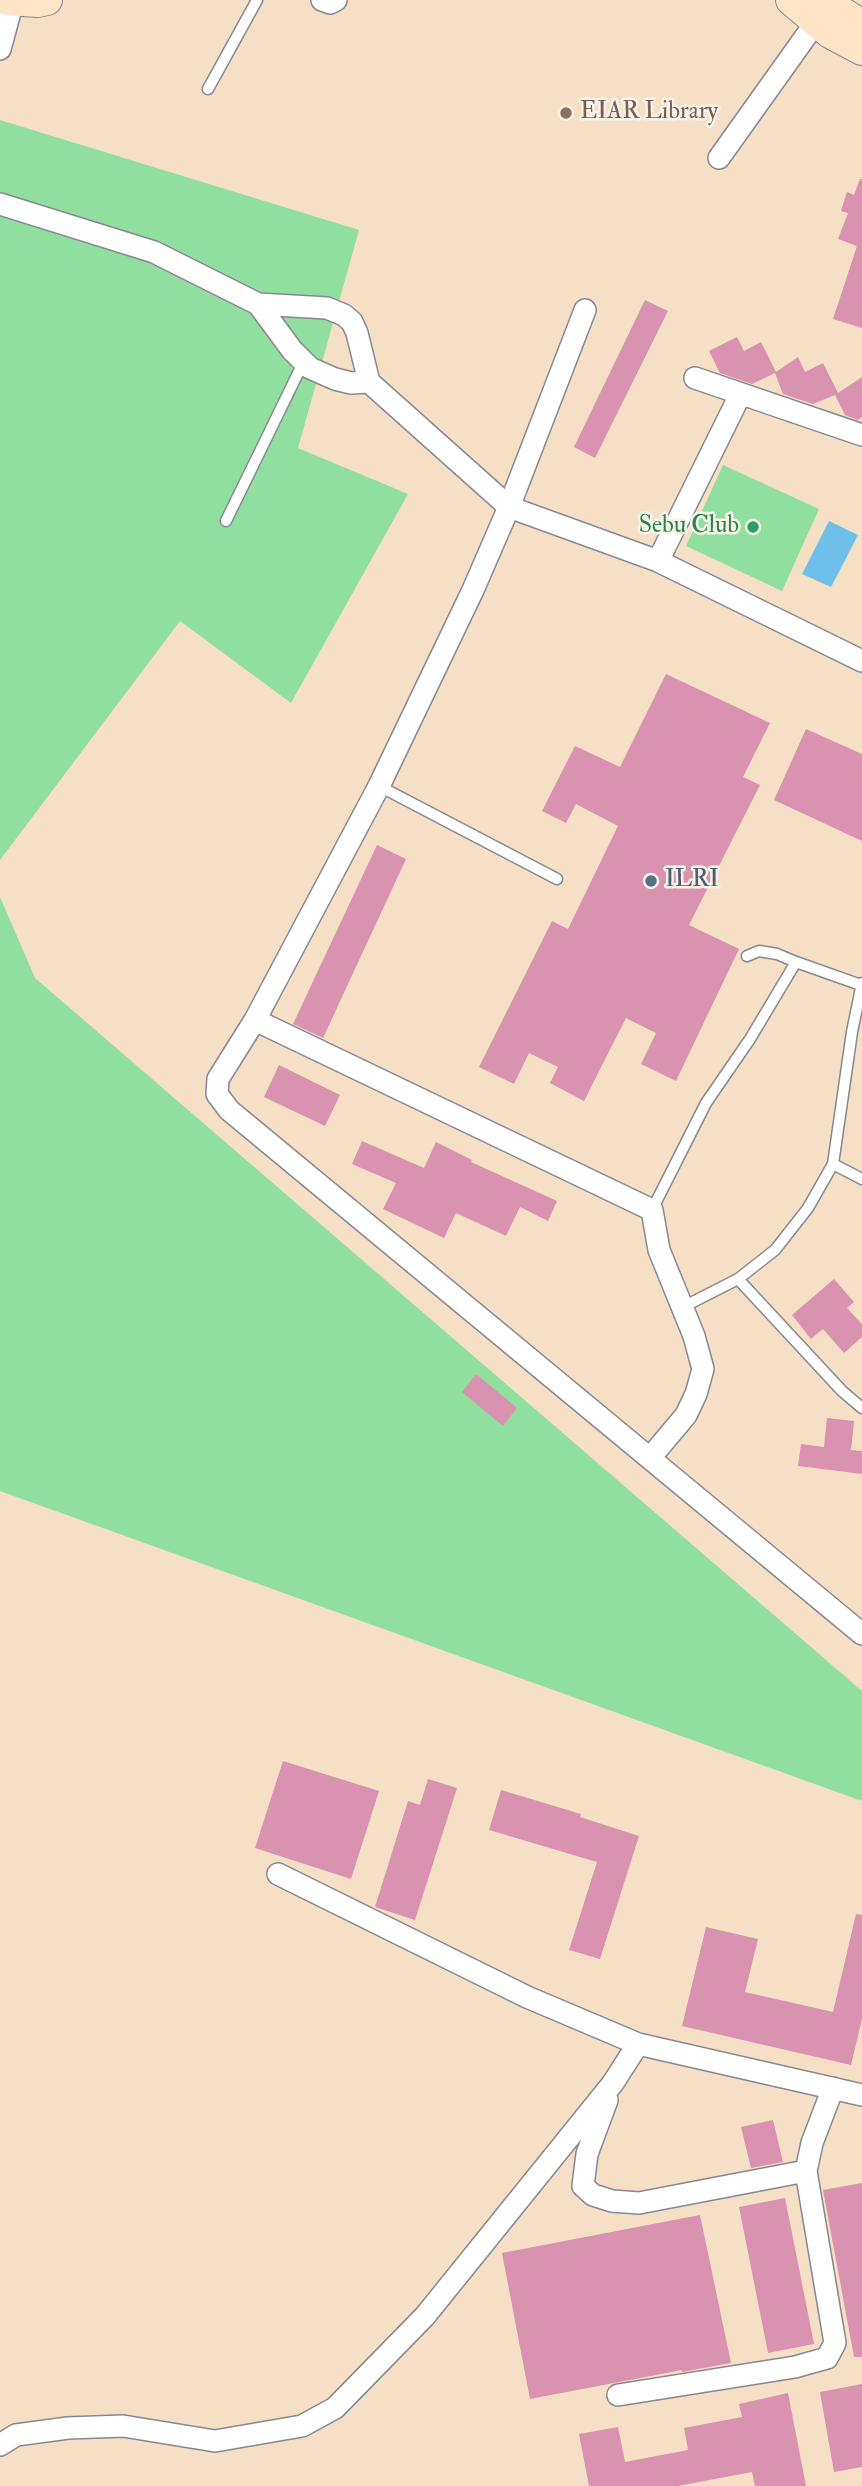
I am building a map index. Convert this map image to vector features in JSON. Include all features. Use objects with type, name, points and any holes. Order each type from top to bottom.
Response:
[{"type":"main road","points":[[10,1],[47,0]]},
{"type":"main road","points":[[791,0],[862,25]]},
{"type":"main road","points":[[819,11],[830,33],[862,50]]},
{"type":"street","points":[[323,0],[330,3],[336,0]]},
{"type":"street","points":[[0,49],[10,1]]},
{"type":"street","points":[[719,159],[819,11]]},
{"type":"street","points":[[0,204],[154,252],[258,304],[303,363],[318,373],[351,383],[369,382]]},
{"type":"street","points":[[258,304],[327,308],[344,315],[357,333],[369,382],[509,507],[658,561],[862,661]]},
{"type":"street","points":[[585,310],[509,507],[473,590],[379,786],[255,1020],[218,1079],[218,1094],[229,1110],[862,1634]]},
{"type":"street","points":[[695,378],[862,435]]},
{"type":"street","points":[[658,561],[740,395]]},
{"type":"street","points":[[255,1020],[652,1210],[659,1250],[694,1336],[703,1369],[696,1394],[686,1415],[650,1458]]},
{"type":"street","points":[[278,1874],[527,1997],[638,2044],[862,2095]]},
{"type":"street","points":[[0,2445],[16,2435],[68,2428],[123,2426],[215,2441],[302,2426],[335,2408],[425,2316],[613,2083],[638,2044]]},
{"type":"street","points":[[613,2083],[587,2154],[583,2186],[593,2195],[612,2201],[639,2203],[806,2171]]},
{"type":"street","points":[[618,2395],[795,2367],[827,2358],[835,2343],[806,2171],[812,2143],[833,2088]]},
{"type":"lane","points":[[208,89],[257,0]]},
{"type":"lane","points":[[226,521],[303,363]]},
{"type":"lane","points":[[379,786],[556,879]]},
{"type":"lane","points":[[683,1307],[738,1279],[775,1250],[808,1208],[833,1164],[862,984],[777,954],[759,951],[747,956]]},
{"type":"lane","points":[[652,1210],[706,1103],[750,1039],[796,962]]},
{"type":"lane","points":[[833,1164],[862,1178]]},
{"type":"lane","points":[[738,1279],[842,1391],[862,1408]]},
{"type":"green space","points":[[0,120],[359,230],[298,448],[408,494],[291,703],[180,621],[0,860]]},
{"type":"green space","name":"Sebu Club","points":[[723,465],[819,509],[782,591],[686,546]]},
{"type":"green space","points":[[0,897],[35,978],[862,1691],[862,1801],[0,1491]]},
{"type":"water","points":[[829,521],[858,535],[831,587],[802,574]]},
{"type":"building","points":[[860,179],[862,328],[833,319],[857,246],[838,239],[848,213],[841,211],[847,192],[854,195]]},
{"type":"building","points":[[645,300],[668,311],[595,458],[574,447]]},
{"type":"building","points":[[737,337],[744,351],[761,342],[776,372],[798,357],[805,372],[823,363],[838,393],[862,377],[862,417],[858,420],[845,415],[835,395],[813,404],[783,394],[775,373],[752,384],[720,373],[709,351]]},
{"type":"building","name":"ILRI","points":[[666,674],[770,723],[743,777],[760,785],[689,925],[739,949],[676,1081],[641,1064],[656,1033],[626,1018],[584,1101],[550,1083],[558,1067],[529,1053],[514,1084],[479,1067],[552,921],[568,929],[618,826],[576,804],[566,823],[542,811],[575,746],[620,767]]},
{"type":"building","points":[[806,729],[862,754],[862,841],[774,800]]},
{"type":"building","points":[[377,845],[406,859],[323,1038],[293,1024]]},
{"type":"building","points":[[279,1065],[340,1095],[325,1126],[264,1097]]},
{"type":"building","points":[[362,1141],[424,1168],[436,1142],[472,1160],[471,1162],[557,1201],[548,1221],[520,1207],[506,1236],[456,1213],[444,1238],[383,1209],[396,1183],[352,1164]]},
{"type":"building","points":[[834,1279],[854,1302],[847,1308],[862,1324],[862,1337],[844,1353],[823,1329],[811,1339],[792,1315]]},
{"type":"building","points":[[476,1374],[517,1408],[503,1426],[462,1392]]},
{"type":"building","points":[[827,1418],[854,1421],[851,1450],[862,1451],[862,1474],[798,1466],[801,1444],[824,1447]]},
{"type":"building","points":[[283,1761],[379,1791],[351,1879],[255,1848]]},
{"type":"building","points":[[428,1779],[457,1788],[415,1920],[375,1907],[408,1801],[420,1805]]},
{"type":"building","points":[[501,1790],[581,1814],[580,1817],[639,1836],[600,1959],[569,1950],[597,1862],[489,1830]]},
{"type":"building","points":[[856,1914],[862,1915],[862,2019],[851,2065],[682,2026],[706,1927],[758,1939],[745,1992],[833,2012]]},
{"type":"building","points":[[773,2120],[783,2162],[751,2168],[741,2127]]},
{"type":"building","points":[[862,2183],[862,2357],[854,2357],[823,2190]]},
{"type":"building","points":[[785,2198],[814,2344],[768,2353],[739,2207]]},
{"type":"building","points":[[700,2215],[731,2363],[530,2399],[502,2253]]},
{"type":"building","points":[[862,2384],[862,2467],[834,2472],[820,2392]]},
{"type":"building","points":[[788,2393],[806,2486],[755,2486],[752,2472],[678,2486],[589,2486],[579,2434],[618,2427],[625,2462],[688,2450],[684,2428],[742,2417],[739,2404]]},
{"type":"place","name":"EIAR Library","points":[[566,113]]},
{"type":"place","name":"Sebu Club","points":[[753,527]]},
{"type":"place","name":"ILRI","points":[[651,881]]}]
